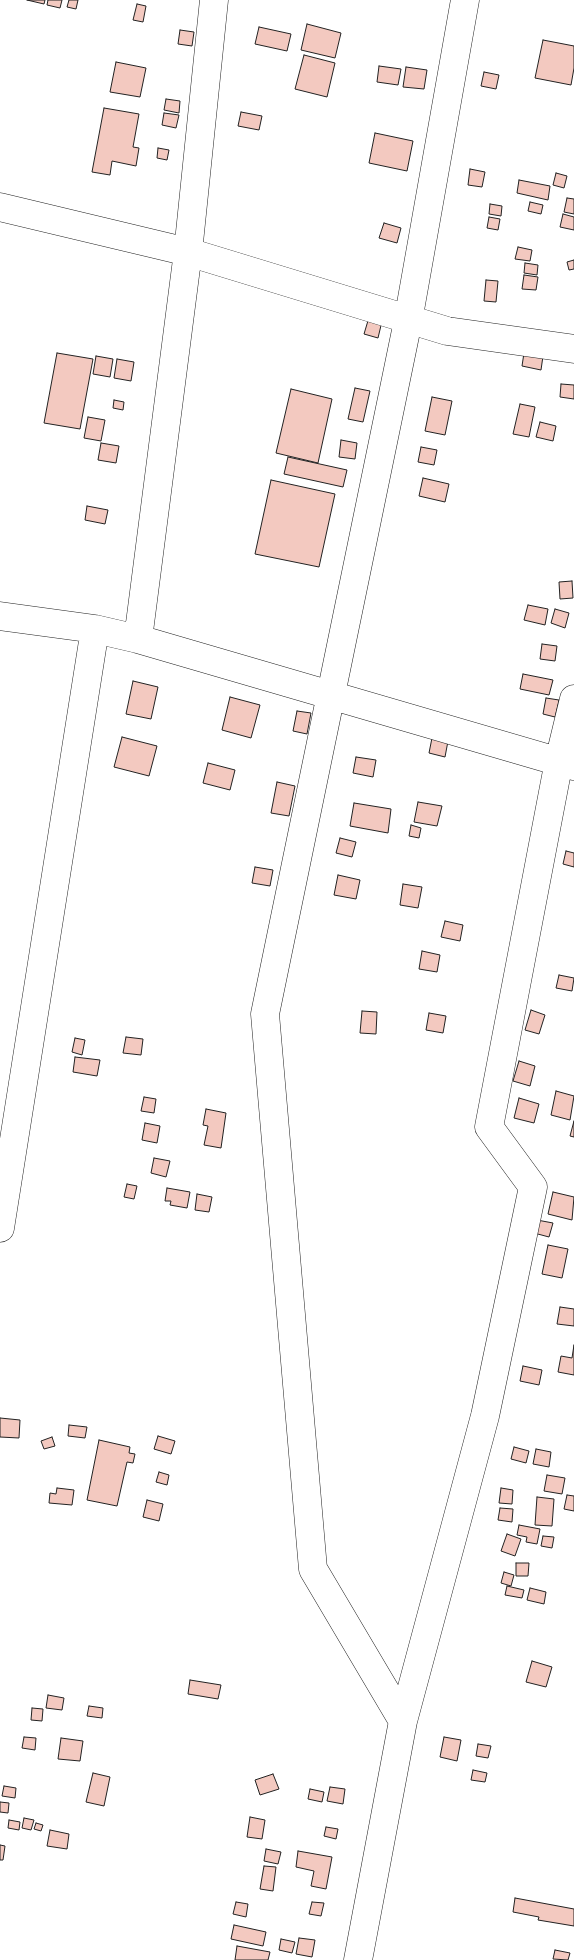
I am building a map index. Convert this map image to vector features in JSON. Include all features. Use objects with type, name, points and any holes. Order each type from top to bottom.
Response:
[{"type":"street","points":[[138,638],[188,252],[214,0]]},
{"type":"street","points":[[403,1721],[314,1569],[265,1014],[408,321],[465,0]]},
{"type":"street","points":[[0,208],[188,252],[408,321],[446,331],[574,349]]},
{"type":"street","points":[[0,616],[95,629],[138,638],[567,764]]},
{"type":"street","points":[[0,1228],[95,629]]},
{"type":"street","points":[[358,1960],[403,1721],[485,1416],[533,1187],[489,1127],[567,764],[574,699]]},
{"type":"building","points":[[27,0],[45,0],[44,4]]},
{"type":"building","points":[[48,0],[62,0],[60,8],[47,5]]},
{"type":"building","points":[[69,0],[78,0],[76,9],[67,7]]},
{"type":"building","points":[[137,4],[146,6],[143,22],[133,20]]},
{"type":"building","points":[[307,24],[341,33],[335,58],[301,50]]},
{"type":"building","points":[[259,27],[291,34],[287,51],[255,44]]},
{"type":"building","points":[[180,30],[194,32],[192,46],[178,44]]},
{"type":"building","points":[[543,40],[574,46],[574,68],[571,85],[535,78]]},
{"type":"building","points":[[304,55],[335,63],[327,97],[295,89]]},
{"type":"building","points":[[116,62],[146,68],[140,97],[110,92]]},
{"type":"building","points":[[379,66],[401,69],[398,85],[377,82]]},
{"type":"building","points":[[406,67],[427,70],[424,89],[403,87]]},
{"type":"building","points":[[484,72],[499,75],[496,89],[481,86]]},
{"type":"building","points":[[166,99],[180,101],[179,113],[164,110]]},
{"type":"building","points":[[104,108],[139,114],[133,147],[139,148],[136,166],[112,161],[110,175],[92,172]]},
{"type":"building","points":[[241,112],[262,116],[259,130],[238,126]]},
{"type":"building","points":[[164,113],[179,115],[176,128],[162,125]]},
{"type":"building","points":[[375,133],[413,141],[407,171],[369,163]]},
{"type":"building","points":[[158,148],[169,150],[167,160],[157,158]]},
{"type":"building","points":[[470,169],[485,172],[482,187],[468,185]]},
{"type":"building","points":[[556,173],[567,176],[564,188],[553,185]]},
{"type":"building","points":[[519,180],[550,186],[548,200],[517,193]]},
{"type":"building","points":[[567,198],[574,199],[574,214],[564,212]]},
{"type":"building","points":[[530,202],[543,205],[541,214],[528,211]]},
{"type":"building","points":[[490,204],[502,206],[501,216],[489,214]]},
{"type":"building","points":[[563,214],[574,217],[574,230],[560,227]]},
{"type":"building","points":[[489,217],[500,219],[498,230],[487,228]]},
{"type":"building","points":[[384,223],[401,228],[397,243],[379,238]]},
{"type":"building","points":[[518,247],[532,250],[530,261],[515,259]]},
{"type":"building","points":[[574,260],[574,269],[569,270],[567,262]]},
{"type":"building","points":[[525,263],[538,265],[537,275],[524,273]]},
{"type":"building","points":[[524,275],[538,277],[536,290],[522,289]]},
{"type":"building","points":[[486,280],[498,281],[496,302],[484,301]]},
{"type":"building","points":[[370,314],[383,317],[378,338],[364,334]]},
{"type":"building","points":[[57,353],[93,359],[80,429],[44,423]]},
{"type":"building","points":[[524,353],[543,356],[541,370],[522,366]]},
{"type":"building","points":[[96,356],[113,359],[110,377],[93,374]]},
{"type":"building","points":[[117,359],[134,362],[131,381],[114,378]]},
{"type":"building","points":[[561,384],[574,385],[574,399],[560,397]]},
{"type":"building","points":[[355,388],[370,391],[363,422],[348,419]]},
{"type":"building","points":[[291,389],[332,399],[318,463],[276,453]]},
{"type":"building","points":[[432,397],[452,401],[445,435],[425,431]]},
{"type":"building","points":[[114,400],[124,402],[123,410],[113,408]]},
{"type":"building","points":[[520,404],[535,407],[529,437],[513,434]]},
{"type":"building","points":[[88,417],[105,420],[101,441],[84,438]]},
{"type":"building","points":[[540,422],[556,426],[553,441],[536,437]]},
{"type":"building","points":[[341,440],[357,443],[355,459],[339,457]]},
{"type":"building","points":[[101,443],[119,446],[116,463],[98,460]]},
{"type":"building","points":[[421,447],[437,450],[434,465],[418,462]]},
{"type":"building","points":[[288,457],[347,470],[343,487],[284,474]]},
{"type":"building","points":[[423,478],[449,484],[445,502],[419,496]]},
{"type":"building","points":[[271,480],[335,494],[319,567],[255,554]]},
{"type":"building","points":[[87,506],[108,510],[105,524],[85,520]]},
{"type":"building","points":[[572,581],[573,598],[560,599],[559,582]]},
{"type":"building","points":[[528,605],[548,609],[545,625],[524,620]]},
{"type":"building","points":[[555,609],[569,613],[565,628],[551,623]]},
{"type":"building","points":[[542,644],[557,646],[555,661],[540,659]]},
{"type":"building","points":[[523,674],[553,680],[549,695],[520,689]]},
{"type":"building","points":[[133,681],[158,687],[151,719],[126,714]]},
{"type":"building","points":[[230,697],[260,705],[251,738],[222,730]]},
{"type":"building","points":[[546,698],[559,700],[555,717],[543,714]]},
{"type":"building","points":[[297,711],[311,713],[307,734],[293,731]]},
{"type":"building","points":[[122,737],[157,746],[149,776],[114,767]]},
{"type":"building","points":[[432,738],[448,741],[445,757],[429,753]]},
{"type":"building","points":[[356,757],[376,760],[373,777],[353,773]]},
{"type":"building","points":[[208,763],[235,770],[230,790],[203,783]]},
{"type":"building","points":[[277,782],[295,786],[289,816],[271,813]]},
{"type":"building","points":[[418,802],[442,806],[437,826],[414,822]]},
{"type":"building","points":[[354,803],[391,809],[388,833],[350,826]]},
{"type":"building","points":[[411,825],[421,828],[419,838],[409,836]]},
{"type":"building","points":[[340,838],[356,842],[352,857],[336,853]]},
{"type":"building","points":[[566,851],[574,853],[574,867],[563,864]]},
{"type":"building","points":[[255,867],[273,870],[270,886],[252,883]]},
{"type":"building","points":[[338,875],[360,880],[356,899],[334,895]]},
{"type":"building","points":[[403,884],[422,887],[418,908],[400,905]]},
{"type":"building","points":[[445,921],[463,925],[460,941],[441,937]]},
{"type":"building","points":[[422,951],[440,955],[437,972],[419,969]]},
{"type":"building","points":[[559,975],[574,978],[572,991],[556,988]]},
{"type":"building","points":[[531,1010],[545,1015],[539,1034],[525,1030]]},
{"type":"building","points":[[362,1011],[377,1012],[376,1034],[360,1033]]},
{"type":"building","points":[[429,1013],[446,1016],[443,1033],[426,1030]]},
{"type":"building","points":[[126,1037],[143,1039],[141,1055],[123,1053]]},
{"type":"building","points":[[75,1038],[85,1040],[82,1055],[72,1052]]},
{"type":"building","points":[[75,1057],[100,1060],[97,1076],[73,1072]]},
{"type":"building","points":[[519,1061],[535,1066],[530,1086],[513,1081]]},
{"type":"building","points":[[556,1091],[574,1096],[570,1120],[551,1115]]},
{"type":"building","points":[[144,1097],[156,1099],[154,1113],[141,1111]]},
{"type":"building","points":[[519,1098],[539,1104],[534,1123],[514,1118]]},
{"type":"building","points":[[206,1109],[226,1113],[221,1148],[204,1145],[208,1126],[203,1125]]},
{"type":"building","points":[[574,1121],[574,1137],[570,1136]]},
{"type":"building","points":[[145,1123],[160,1126],[157,1143],[142,1140]]},
{"type":"building","points":[[154,1158],[170,1161],[166,1177],[151,1173]]},
{"type":"building","points":[[127,1184],[137,1186],[134,1199],[124,1197]]},
{"type":"building","points":[[167,1188],[190,1192],[187,1208],[170,1205],[171,1201],[165,1201]]},
{"type":"building","points":[[553,1192],[574,1197],[572,1220],[548,1214]]},
{"type":"building","points":[[197,1194],[212,1197],[209,1212],[195,1210]]},
{"type":"building","points":[[537,1220],[553,1223],[549,1237],[534,1233]]},
{"type":"building","points":[[548,1245],[568,1249],[562,1278],[542,1274]]},
{"type":"building","points":[[560,1307],[574,1309],[574,1326],[557,1324]]},
{"type":"building","points":[[574,1345],[574,1375],[558,1372],[561,1356],[572,1358]]},
{"type":"building","points":[[523,1366],[542,1370],[539,1385],[520,1381]]},
{"type":"building","points":[[0,1418],[20,1420],[19,1438],[0,1437]]},
{"type":"building","points":[[69,1425],[87,1427],[85,1438],[68,1436]]},
{"type":"building","points":[[158,1436],[175,1441],[171,1454],[154,1449]]},
{"type":"building","points":[[52,1437],[55,1446],[44,1449],[41,1441]]},
{"type":"building","points":[[99,1440],[130,1447],[129,1453],[135,1454],[133,1463],[127,1462],[117,1506],[87,1500]]},
{"type":"building","points":[[514,1447],[529,1451],[526,1463],[511,1459]]},
{"type":"building","points":[[536,1449],[551,1452],[549,1467],[533,1464]]},
{"type":"building","points":[[159,1472],[169,1475],[167,1485],[156,1482]]},
{"type":"building","points":[[547,1475],[565,1478],[562,1494],[544,1491]]},
{"type":"building","points":[[57,1488],[74,1490],[72,1505],[49,1503],[50,1493],[56,1494]]},
{"type":"building","points":[[501,1488],[513,1490],[512,1504],[499,1503]]},
{"type":"building","points":[[567,1495],[574,1496],[574,1511],[564,1509]]},
{"type":"building","points":[[537,1497],[554,1499],[552,1526],[535,1525]]},
{"type":"building","points":[[147,1500],[163,1504],[159,1521],[143,1517]]},
{"type":"building","points":[[500,1508],[513,1509],[512,1522],[498,1520]]},
{"type":"building","points":[[519,1525],[540,1529],[537,1544],[526,1542],[527,1537],[517,1535]]},
{"type":"building","points":[[507,1534],[521,1539],[515,1556],[501,1551]]},
{"type":"building","points":[[543,1536],[554,1537],[552,1548],[541,1546]]},
{"type":"building","points":[[516,1563],[529,1563],[528,1576],[516,1576]]},
{"type":"building","points":[[504,1572],[514,1575],[511,1586],[501,1583]]},
{"type":"building","points":[[507,1586],[524,1590],[522,1598],[505,1595]]},
{"type":"building","points":[[530,1588],[546,1592],[544,1604],[527,1600]]},
{"type":"building","points":[[532,1661],[552,1667],[546,1687],[526,1682]]},
{"type":"building","points":[[190,1680],[221,1685],[218,1699],[188,1694]]},
{"type":"building","points":[[48,1695],[64,1698],[62,1710],[46,1708]]},
{"type":"building","points":[[89,1706],[103,1708],[102,1718],[87,1716]]},
{"type":"building","points":[[32,1708],[43,1709],[42,1721],[31,1720]]},
{"type":"building","points":[[24,1737],[36,1738],[35,1750],[22,1748]]},
{"type":"building","points":[[444,1737],[461,1740],[457,1761],[440,1757]]},
{"type":"building","points":[[61,1738],[83,1741],[80,1761],[58,1759]]},
{"type":"building","points":[[478,1744],[491,1746],[488,1758],[476,1756]]},
{"type":"building","points":[[473,1770],[487,1773],[485,1782],[471,1780]]},
{"type":"building","points":[[93,1773],[110,1777],[104,1806],[86,1802]]},
{"type":"building","points":[[273,1774],[279,1789],[260,1795],[255,1780]]},
{"type":"building","points":[[4,1786],[16,1788],[15,1798],[2,1796]]},
{"type":"building","points":[[330,1787],[345,1789],[343,1804],[327,1801]]},
{"type":"building","points":[[310,1789],[324,1792],[322,1802],[308,1799]]},
{"type":"building","points":[[0,1802],[9,1803],[8,1813],[0,1812]]},
{"type":"building","points":[[250,1817],[265,1820],[262,1839],[247,1837]]},
{"type":"building","points":[[24,1818],[34,1820],[31,1830],[22,1828]]},
{"type":"building","points":[[9,1820],[20,1822],[19,1830],[8,1828]]},
{"type":"building","points":[[36,1823],[43,1825],[41,1831],[34,1829]]},
{"type":"building","points":[[326,1827],[338,1829],[336,1839],[324,1836]]},
{"type":"building","points":[[50,1830],[69,1834],[67,1849],[47,1846]]},
{"type":"building","points":[[0,1845],[5,1846],[3,1860],[0,1860]]},
{"type":"building","points":[[266,1849],[281,1852],[278,1864],[264,1861]]},
{"type":"building","points":[[298,1851],[332,1857],[326,1889],[311,1886],[314,1871],[296,1867]]},
{"type":"building","points":[[264,1866],[276,1867],[273,1891],[260,1889]]},
{"type":"building","points":[[515,1898],[574,1909],[574,1926],[538,1920],[539,1917],[513,1912]]},
{"type":"building","points":[[236,1902],[248,1904],[246,1917],[233,1914]]},
{"type":"building","points":[[312,1902],[324,1903],[321,1916],[309,1914]]},
{"type":"building","points":[[234,1925],[266,1932],[263,1946],[231,1939]]},
{"type":"building","points":[[299,1938],[315,1940],[312,1957],[296,1954]]},
{"type":"building","points":[[281,1939],[295,1942],[292,1953],[279,1950]]},
{"type":"building","points":[[237,1946],[270,1952],[268,1960],[235,1960]]},
{"type":"building","points":[[555,1950],[570,1953],[568,1960],[553,1959]]}]
